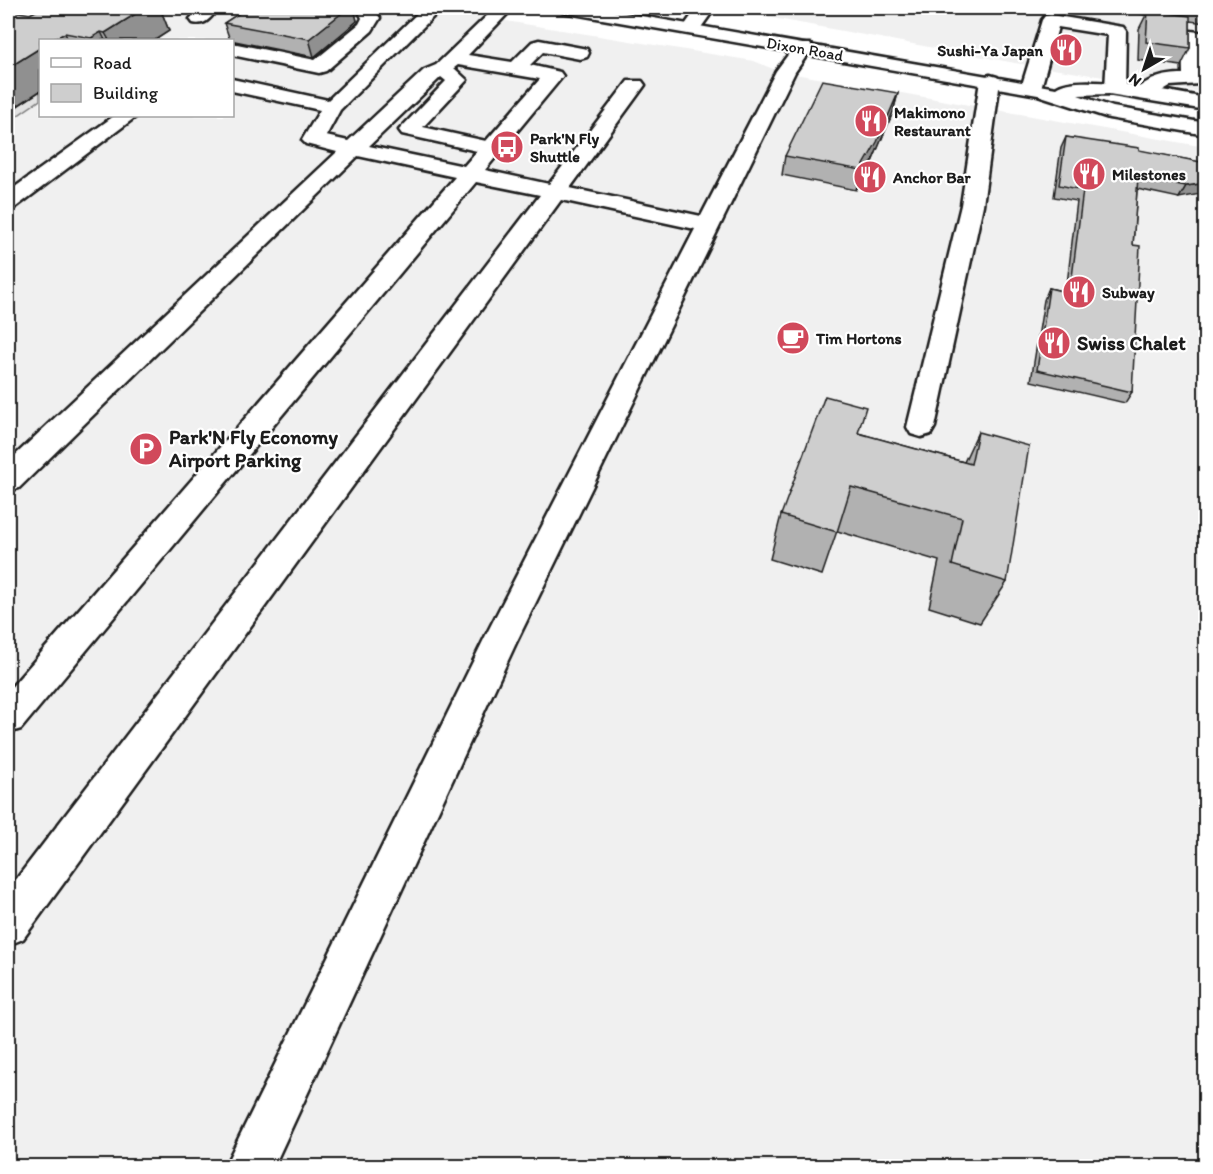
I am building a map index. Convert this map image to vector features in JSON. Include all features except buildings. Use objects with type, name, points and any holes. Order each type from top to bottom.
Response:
[{"type":"main road","points":[[234,44],[319,66],[366,27],[371,18],[365,8]]},
{"type":"main road","points":[[433,8],[332,107],[313,140],[709,225]]},
{"type":"main road","points":[[8,480],[430,74],[448,64],[505,8]]},
{"type":"main road","name":"Dixon Road","points":[[568,8],[1037,89],[1109,112],[1206,129]]},
{"type":"main road","points":[[691,29],[706,8]]},
{"type":"main road","points":[[1111,12],[1129,18]]},
{"type":"main road","points":[[1037,89],[1051,20],[1117,31],[1115,89]]},
{"type":"main road","points":[[1143,94],[1171,78],[1198,57],[1171,30]]},
{"type":"main road","points":[[516,68],[539,45],[580,53]]},
{"type":"main road","points":[[249,1167],[500,641],[786,71],[802,48]]},
{"type":"main road","points":[[8,717],[553,76],[516,68],[448,64]]},
{"type":"main road","points":[[448,64],[458,80],[409,130],[490,148]]},
{"type":"main road","points":[[921,427],[972,205],[990,81]]},
{"type":"main road","points":[[234,85],[332,107]]},
{"type":"main road","points":[[8,924],[635,85]]},
{"type":"main road","name":"Dixon Road","points":[[1037,89],[1115,89],[1206,104]]},
{"type":"main road","points":[[8,202],[126,117]]},
{"type":"shaded area","points":[[8,8],[425,8],[754,61],[778,71],[1205,147],[1205,1166],[8,1166]]},
{"type":"shaded area","points":[[719,8],[1205,8],[1205,93],[1015,63]]},
{"type":"shaded area","points":[[39,92],[39,101],[8,122],[8,112]]},
{"type":"place","name":"Sushi-Ya Japan","points":[[1066,50]]},
{"type":"place","name":"Makimono Restaurant","points":[[871,121]]},
{"type":"place","name":"Park'N Fly Shuttle","points":[[507,147]]},
{"type":"place","name":"Milestones","points":[[1089,174]]},
{"type":"place","name":"Anchor Bar","points":[[870,177]]},
{"type":"place","name":"Subway","points":[[1079,292]]},
{"type":"place","name":"Tim Hortons","points":[[793,338]]},
{"type":"place","name":"Swiss Chalet","points":[[1054,343]]},
{"type":"place","name":"Park'N Fly Economy Airport Parking","points":[[146,449]]}]
